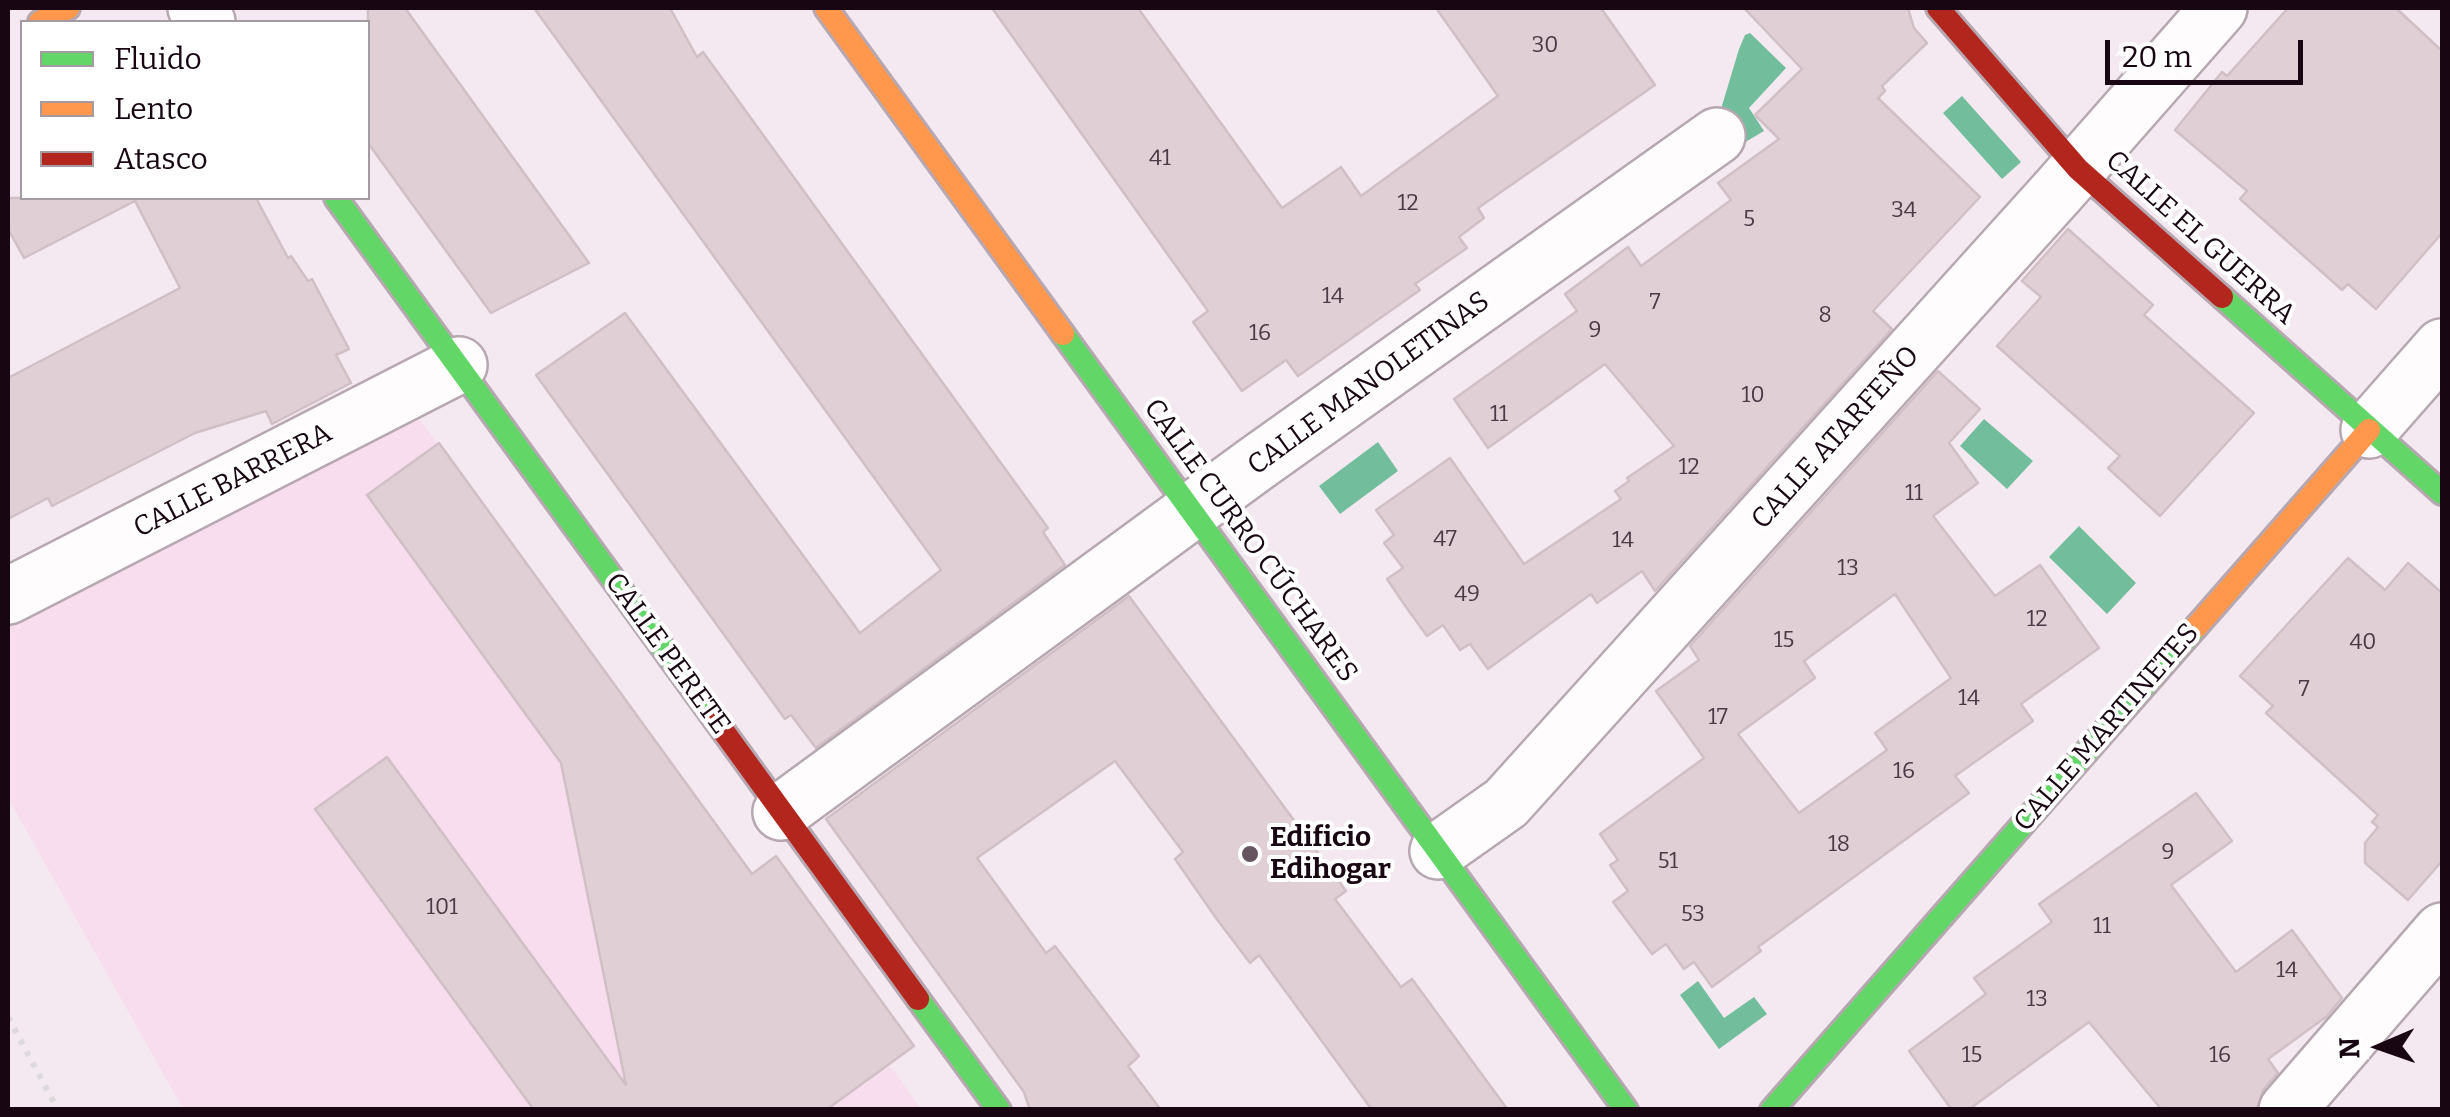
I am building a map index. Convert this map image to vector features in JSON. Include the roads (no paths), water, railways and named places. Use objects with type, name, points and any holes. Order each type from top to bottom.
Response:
[{"type":"street","points":[[44,20],[68,8]]},
{"type":"street","name":"CALLE CURRO CÚCHARES","points":[[826,8],[1626,1110]]},
{"type":"street","name":"CALLE EL GUERRA","points":[[1938,8],[2078,169],[2442,493]]},
{"type":"street","name":"CALLE ATARFEÑO","points":[[1438,851],[1506,803],[2078,169],[2218,8]]},
{"type":"street","name":"CALLE MANOLETINAS","points":[[781,812],[1240,476],[1716,136]]},
{"type":"street","name":"CALLE PERETE","points":[[337,200],[999,1110]]},
{"type":"street","name":"CALLE MARTINETES","points":[[1772,1110],[2442,347]]},
{"type":"street","name":"CALLE BARRERA","points":[[8,596],[459,365]]},
{"type":"street","points":[[2287,1110],[2442,931]]},
{"type":"place","name":"Edificio Edihogar","points":[[1250,854]]}]
